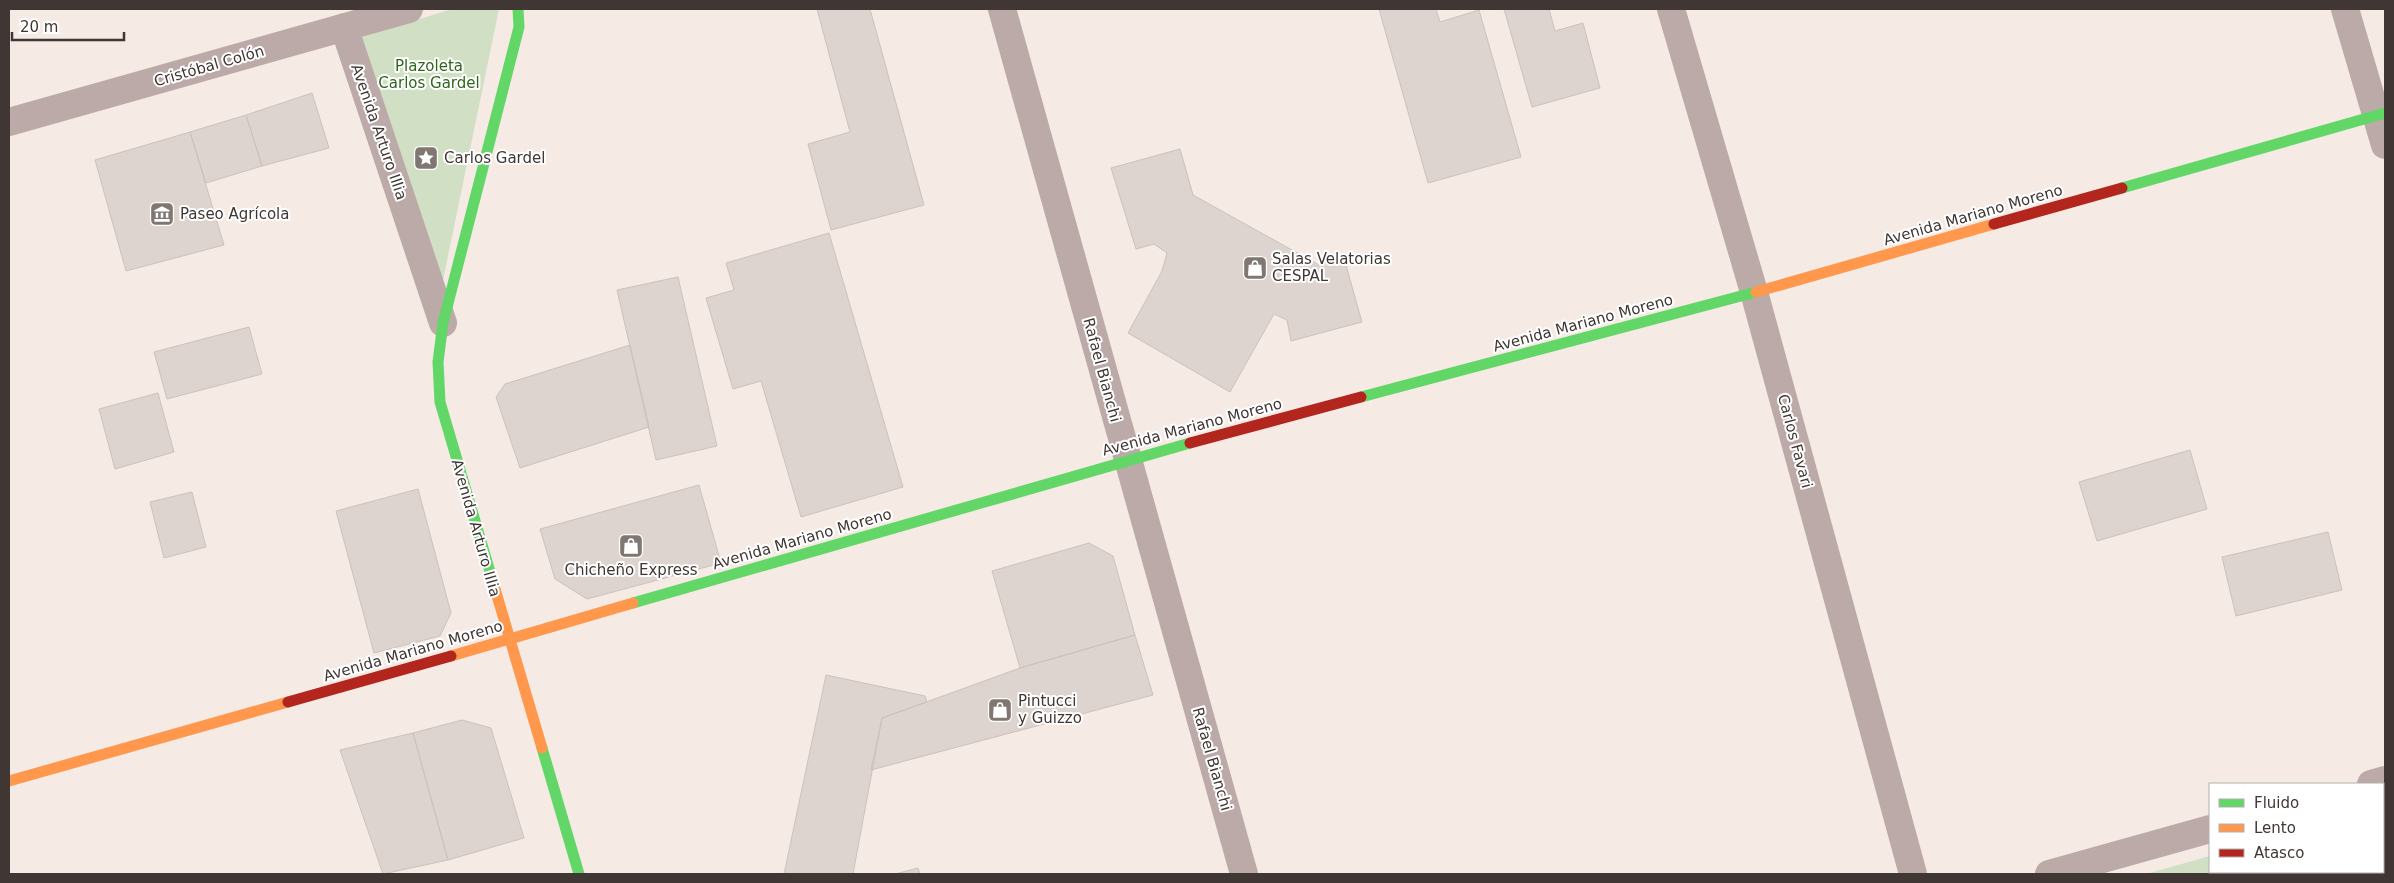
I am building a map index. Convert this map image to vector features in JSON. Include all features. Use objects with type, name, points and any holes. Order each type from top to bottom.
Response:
[{"type":"main road","name":"Avenida Arturo Illia","points":[[518,9],[519,27],[444,323],[438,362],[440,402],[579,874]]},
{"type":"main road","name":"Avenida Mariano Moreno","points":[[9,781],[509,640],[1127,460],[1754,292],[2381,114]]},
{"type":"street","name":"Cristóbal Colón","points":[[9,122],[409,9]]},
{"type":"street","name":"Rafael Bianchi","points":[[1002,9],[1244,874]]},
{"type":"street","name":"Carlos Favari","points":[[1671,9],[1754,292],[1913,874]]},
{"type":"street","points":[[2345,9],[2381,114],[2385,145]]},
{"type":"street","name":"Avenida Arturo Illia","points":[[344,27],[444,323]]},
{"type":"street","points":[[2049,874],[2209,829]]},
{"type":"green space","name":"Plazoleta Carlos Gardel","points":[[452,9],[499,9],[442,285],[358,38]]},
{"type":"green space","points":[[2384,808],[2385,874],[2146,874],[2209,856],[2209,873],[2384,873]]},
{"type":"building","points":[[817,9],[870,9],[924,205],[831,230],[808,144],[850,132]]},
{"type":"building","points":[[1379,9],[1436,9],[1440,22],[1479,10],[1521,157],[1428,183]]},
{"type":"building","points":[[1504,9],[1549,9],[1555,31],[1583,23],[1600,88],[1532,107]]},
{"type":"building","points":[[312,93],[329,148],[262,166],[246,115]]},
{"type":"building","points":[[246,115],[262,166],[206,183],[190,132]]},
{"type":"building","name":"Paseo Agrícola","points":[[190,132],[224,245],[126,271],[95,160]]},
{"type":"building","name":"Salas Velatorias CESPAL","points":[[1180,149],[1193,195],[1319,265],[1344,258],[1362,322],[1291,341],[1287,320],[1274,314],[1230,392],[1128,333],[1162,271],[1167,253],[1154,244],[1136,249],[1111,168]]},
{"type":"building","points":[[829,233],[903,487],[801,517],[761,381],[733,389],[706,298],[734,290],[726,263]]},
{"type":"building","points":[[678,277],[717,446],[656,460],[617,290]]},
{"type":"building","points":[[249,327],[262,374],[167,399],[154,352]]},
{"type":"building","points":[[630,345],[649,427],[520,468],[496,397],[505,384]]},
{"type":"building","points":[[158,393],[174,452],[115,469],[99,409]]},
{"type":"building","points":[[2190,450],[2207,509],[2097,541],[2079,482]]},
{"type":"building","name":"Chicheño Express","points":[[699,485],[721,563],[587,599],[555,579],[540,529]]},
{"type":"building","points":[[418,489],[451,613],[440,636],[374,653],[336,511]]},
{"type":"building","points":[[192,492],[206,547],[164,558],[150,502]]},
{"type":"building","points":[[2328,532],[2342,590],[2236,616],[2222,557]]},
{"type":"building","name":"Pintucci y Guizzo","points":[[1089,543],[1113,556],[1135,635],[1020,668],[992,571]]},
{"type":"building","name":"Pintucci y Guizzo","points":[[1135,635],[1153,695],[871,770],[882,718],[1020,668]]},
{"type":"building","points":[[826,675],[925,696],[927,702],[882,718],[853,874],[784,874]]},
{"type":"building","points":[[462,720],[491,728],[524,838],[448,860],[413,733]]},
{"type":"building","points":[[413,733],[448,860],[383,874],[340,750]]},
{"type":"building","points":[[918,868],[920,874],[895,874]]},
{"type":"traffic: fast","points":[[493,582],[440,402],[438,362],[443,323],[519,27],[518,9]]},
{"type":"traffic: fast","points":[[2122,188],[2385,113]]},
{"type":"traffic: fast","points":[[1361,397],[1756,292]]},
{"type":"traffic: fast","points":[[633,603],[1190,443]]},
{"type":"traffic: fast","points":[[542,748],[579,874]]},
{"type":"traffic: slow","points":[[1756,292],[1994,224]]},
{"type":"traffic: slow","points":[[493,582],[542,748]]},
{"type":"traffic: slow","points":[[451,656],[633,603]]},
{"type":"traffic: slow","points":[[9,781],[288,702]]},
{"type":"traffic: jam","points":[[1994,224],[2122,188]]},
{"type":"traffic: jam","points":[[1190,443],[1361,397]]},
{"type":"traffic: jam","points":[[288,702],[451,656]]},
{"type":"place","name":"Carlos Gardel","points":[[426,158]]},
{"type":"place","name":"Paseo Agrícola","points":[[162,214]]},
{"type":"place","name":"Salas Velatorias CESPAL","points":[[1255,268]]},
{"type":"place","name":"Chicheño Express","points":[[631,546]]},
{"type":"place","name":"Pintucci y Guizzo","points":[[1000,710]]}]
